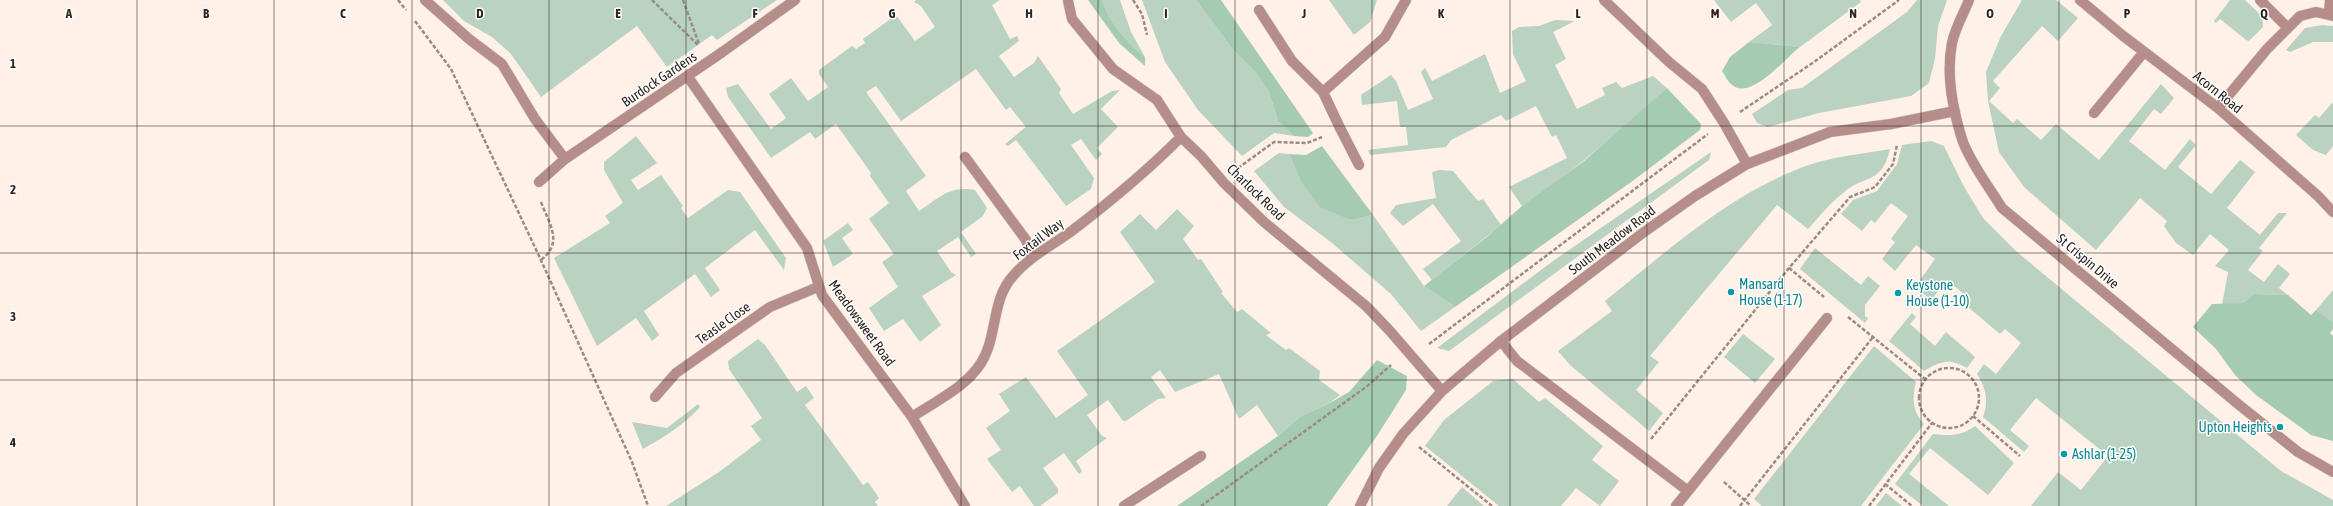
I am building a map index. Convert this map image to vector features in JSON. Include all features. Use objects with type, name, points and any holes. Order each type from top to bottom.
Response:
[{"type":"street","points":[[425,0],[469,39],[502,64],[535,119],[565,159]]},
{"type":"street","name":"Burdock Gardens","points":[[539,182],[565,159],[688,77],[795,0]]},
{"type":"street","points":[[1323,92],[1385,37],[1406,0]]},
{"type":"street","points":[[1604,0],[1669,62],[1702,89],[1724,123],[1747,164]]},
{"type":"street","name":"St Crispin Drive","points":[[1969,0],[1952,41],[1949,70],[1955,111],[1964,143],[2002,208],[2298,452],[2333,472]]},
{"type":"street","name":"Acorn Road","points":[[2080,0],[2144,52],[2218,108],[2318,196],[2333,212]]},
{"type":"street","points":[[2260,0],[2287,27]]},
{"type":"street","points":[[2218,108],[2287,27],[2300,16],[2316,12],[2331,15],[2330,0]]},
{"type":"street","name":"Charlock Road","points":[[1068,1],[1072,19],[1113,69],[1157,100],[1181,137],[1264,222],[1366,306],[1442,391]]},
{"type":"street","points":[[1259,10],[1292,62],[1323,92],[1359,165]]},
{"type":"street","points":[[2094,114],[2144,52]]},
{"type":"street","name":"Meadowsweet Road","points":[[688,77],[807,248],[818,287],[912,417],[965,506]]},
{"type":"street","name":"South Meadow Road","points":[[1360,506],[1379,468],[1403,434],[1442,391],[1501,341],[1644,232],[1747,164],[1830,132],[1891,124],[1955,111]]},
{"type":"street","name":"Foxtail Way","points":[[912,417],[968,380],[982,362],[1004,289],[1013,276],[1032,258],[1113,199],[1152,166],[1181,137]]},
{"type":"street","points":[[965,157],[1026,240],[1032,258]]},
{"type":"street","name":"Teasle Close","points":[[655,397],[676,373],[770,307],[818,287]]},
{"type":"street","points":[[1676,506],[1827,318]]},
{"type":"street","points":[[1501,341],[1517,361],[1688,491]]},
{"type":"street","points":[[1124,506],[1200,456]]},
{"type":"path","points":[[398,0],[407,11]]},
{"type":"path","points":[[652,0],[701,49],[683,0]]},
{"type":"path","points":[[1133,0],[1142,14],[1147,35]]},
{"type":"path","points":[[1427,346],[1724,123],[1814,62],[1899,0]]},
{"type":"path","points":[[412,17],[451,69],[541,260],[632,462],[648,506]]},
{"type":"path","points":[[1237,169],[1274,142],[1307,143],[1324,136]]},
{"type":"path","points":[[1648,442],[1789,268],[1850,197],[1875,187],[1893,164],[1898,140]]},
{"type":"path","points":[[539,182],[541,202],[555,236],[552,250],[541,260]]},
{"type":"path","points":[[1789,268],[1825,298]]},
{"type":"path","points":[[1843,312],[1925,379]]},
{"type":"path","points":[[1740,506],[1873,337]]},
{"type":"path","points":[[1201,506],[1366,387],[1395,361]]},
{"type":"path","points":[[1952,368],[1970,376],[1976,384],[1979,394],[1979,404],[1973,416],[1960,426],[1951,428],[1932,423],[1923,412],[1919,398],[1925,379],[1937,370],[1952,368]]},
{"type":"path","points":[[1973,416],[2020,456]]},
{"type":"path","points":[[1869,506],[1932,423]]},
{"type":"path","points":[[1403,434],[1492,506]]},
{"type":"path","points":[[1724,482],[1751,506]]},
{"type":"path","points":[[1885,484],[1912,506]]},
{"type":"green space","points":[[443,0],[777,0],[717,40],[712,35],[667,67],[637,26],[541,97],[511,54],[492,37],[464,21]]},
{"type":"green space","points":[[916,0],[1000,0],[992,5],[1010,39],[1017,36],[1019,41],[999,56],[1014,77],[1034,63],[1038,56],[1061,89],[1059,93],[1073,114],[1112,91],[1120,90],[1101,109],[1118,127],[1097,148],[1102,154],[1096,160],[1081,139],[1071,145],[1094,178],[1091,189],[1066,206],[1016,140],[1008,146],[1005,144],[1026,127],[1010,107],[1006,110],[976,69],[901,121],[876,86],[866,92],[926,176],[906,191],[919,211],[939,197],[958,189],[975,190],[987,208],[983,216],[961,232],[976,254],[971,257],[958,237],[937,251],[951,272],[956,275],[922,296],[941,325],[920,342],[903,319],[884,331],[869,308],[898,287],[882,262],[894,254],[869,219],[889,203],[870,176],[871,173],[836,124],[815,139],[810,132],[771,158],[728,97],[726,88],[738,84],[771,129],[786,118],[769,94],[791,78],[808,101],[828,87],[819,74],[819,70],[852,46],[856,49],[865,43],[863,39],[896,15],[915,41],[935,27],[921,6],[914,2]]},
{"type":"green space","points":[[1088,0],[1102,0],[1109,17],[1119,32],[1145,57],[1145,66],[1119,43]]},
{"type":"green space","points":[[1102,0],[1120,0],[1131,32],[1145,57],[1119,32],[1109,17]]},
{"type":"green space","points":[[1142,0],[1196,0],[1234,51],[1255,72],[1269,92],[1278,121],[1294,136],[1274,133],[1242,156],[1198,110],[1165,62]]},
{"type":"green space","points":[[1196,0],[1221,0],[1313,133],[1308,137],[1294,136],[1278,121],[1269,92],[1255,72],[1234,51]]},
{"type":"green space","points":[[1329,0],[1377,0],[1370,22],[1354,35]]},
{"type":"green space","points":[[1714,0],[1860,0],[1861,2],[1800,47],[1749,42],[1772,25],[1756,3],[1731,22]]},
{"type":"green space","points":[[1917,0],[1947,0],[1938,26],[1935,59],[1929,83],[1911,96],[1819,113],[1768,127],[1757,123],[1752,114],[1788,90],[1802,88],[1907,12]]},
{"type":"green space","points":[[2022,0],[2056,0],[2078,18],[2058,41],[2042,26],[1993,81],[2000,88],[1989,101],[2013,123],[2017,119],[2041,140],[2056,124],[2099,160],[2161,84],[2174,98],[2161,114],[2154,109],[2129,141],[2165,170],[2190,139],[2196,145],[2178,167],[2211,194],[2240,160],[2255,172],[2227,208],[2260,235],[2278,213],[2287,213],[2259,248],[2263,251],[2248,270],[2264,282],[2278,264],[2290,274],[2279,288],[2288,295],[2254,294],[2243,303],[2222,305],[2228,272],[2215,266],[2229,250],[2210,234],[2193,255],[2176,243],[2164,226],[2167,221],[2140,198],[2096,250],[2024,187],[1999,152],[1988,101],[1986,72],[2001,36]]},
{"type":"green space","points":[[2230,0],[2245,0],[2262,16],[2263,27],[2249,41],[2220,19],[2216,23],[2214,21]]},
{"type":"green space","points":[[1555,20],[1575,21],[1553,32],[1566,59],[1555,65],[1577,109],[1605,95],[1602,88],[1616,82],[1622,88],[1653,76],[1667,88],[1597,150],[1541,193],[1522,206],[1509,187],[1567,158],[1556,135],[1552,137],[1536,106],[1506,121],[1501,115],[1451,140],[1446,147],[1370,155],[1368,150],[1408,145],[1406,127],[1400,127],[1397,101],[1362,105],[1361,95],[1391,75],[1396,81],[1408,110],[1433,99],[1421,72],[1425,68],[1432,81],[1485,54],[1500,93],[1526,81],[1513,54],[1512,31],[1519,27],[1539,26]]},
{"type":"green space","points":[[2322,25],[2333,26],[2333,42],[2313,42],[2290,52],[2286,50],[2305,28]]},
{"type":"green space","points":[[1749,42],[1800,47],[1777,68],[1757,83],[1748,88],[1739,88],[1727,80],[1722,71],[1730,57]]},
{"type":"green space","points":[[1667,88],[1701,124],[1700,130],[1634,180],[1455,307],[1424,286],[1488,236],[1522,206],[1584,161]]},
{"type":"green space","points":[[2333,102],[2333,146],[2326,155],[2313,150],[2296,135],[2315,115],[2319,118]]},
{"type":"green space","points":[[636,136],[657,163],[631,180],[638,190],[661,175],[683,206],[681,208],[688,218],[728,190],[740,192],[786,258],[784,270],[755,230],[705,268],[720,290],[711,297],[695,274],[644,311],[659,335],[652,341],[636,318],[597,346],[554,258],[610,223],[605,216],[623,203],[604,170],[604,162]]},
{"type":"green space","points":[[1931,141],[1944,146],[1963,185],[1983,218],[2017,252],[2281,471],[2333,500],[2333,506],[2031,506],[2058,472],[2081,490],[2108,456],[2036,398],[2010,430],[2029,446],[2024,452],[1983,417],[1986,405],[1986,395],[1977,374],[1984,364],[1996,374],[2021,343],[2005,329],[2000,334],[1968,307],[1971,300],[1947,280],[1931,300],[1915,287],[1935,259],[1916,245],[1895,271],[1882,259],[1895,242],[1891,239],[1908,216],[1891,203],[1875,223],[1871,220],[1862,231],[1841,214],[1853,200],[1877,191],[1897,164],[1902,145]]},
{"type":"green space","points":[[1322,146],[1373,215],[1351,220],[1320,207],[1300,180],[1289,154],[1306,155]]},
{"type":"green space","points":[[1890,149],[1887,160],[1877,174],[1858,183],[1843,193],[1808,229],[1777,205],[1650,356],[1659,362],[1636,390],[1663,413],[1649,431],[1570,365],[1558,351],[1612,311],[1605,301],[1702,224],[1753,190],[1780,177],[1819,162],[1839,157]]},
{"type":"green space","points":[[1711,152],[1709,160],[1449,351],[1437,348],[1553,261]]},
{"type":"green space","points":[[1279,153],[1289,154],[1300,180],[1350,220],[1373,215],[1424,286],[1455,307],[1421,331],[1391,294],[1332,243],[1284,207],[1254,171]]},
{"type":"green space","points":[[1439,170],[1453,171],[1478,201],[1483,199],[1501,225],[1432,280],[1423,269],[1461,241],[1433,204],[1403,226],[1390,213],[1396,205],[1436,198],[1432,172]]},
{"type":"green space","points":[[1177,209],[1194,226],[1183,239],[1198,260],[1201,259],[1223,292],[1221,293],[1237,312],[1242,309],[1271,333],[1266,335],[1286,350],[1289,348],[1320,371],[1319,380],[1340,395],[1328,404],[1301,416],[1278,436],[1257,405],[1239,419],[1219,374],[1175,392],[1160,370],[1151,377],[1166,398],[1158,399],[1126,421],[1123,421],[1108,400],[1087,415],[1102,436],[1107,438],[1076,461],[1082,471],[1079,474],[1064,453],[1043,468],[1058,489],[1058,493],[1040,506],[1034,506],[1020,486],[1012,492],[987,459],[1001,450],[986,428],[1010,411],[999,394],[1026,377],[1056,418],[1088,395],[1057,351],[1155,282],[1120,232],[1140,214],[1156,230]]},
{"type":"green space","points":[[848,223],[853,230],[842,238],[853,254],[833,267],[823,241]]},
{"type":"green space","points":[[1815,248],[1861,285],[1868,276],[1880,286],[1865,305],[1865,316],[1868,318],[1865,323],[1800,269]]},
{"type":"green space","points":[[2333,290],[2333,322],[2316,310]]},
{"type":"green space","points":[[2254,294],[2288,295],[2311,315],[2316,310],[2333,322],[2333,329],[2330,333],[2333,336],[2333,441],[2311,435],[2256,395],[2235,375],[2216,349],[2193,327],[2212,304],[2243,303]]},
{"type":"green space","points":[[1912,313],[1916,317],[1910,324],[1935,346],[1946,332],[1975,357],[1967,368],[1955,363],[1945,362],[1924,371],[1889,341]]},
{"type":"green space","points":[[1743,334],[1775,359],[1755,383],[1724,357]]},
{"type":"green space","points":[[758,339],[765,345],[797,392],[806,386],[814,398],[805,405],[863,485],[868,482],[879,498],[875,502],[878,506],[666,506],[719,472],[761,440],[751,426],[762,418],[729,369],[728,361]]},
{"type":"green space","points":[[1874,346],[1916,382],[1914,404],[1917,414],[1924,424],[1861,506],[1762,506],[1754,499]]},
{"type":"green space","points":[[1377,360],[1407,376],[1406,390],[1377,436],[1327,506],[1177,506],[1278,436],[1301,416],[1328,404],[1349,392]]},
{"type":"green space","points":[[1513,379],[1539,402],[1545,398],[1603,446],[1592,460],[1619,481],[1600,506],[1576,488],[1561,506],[1499,506],[1425,446],[1444,420],[1493,381]]},
{"type":"green space","points":[[698,404],[700,407],[680,425],[643,449],[632,422],[667,428]]},
{"type":"green space","points":[[1975,426],[2014,463],[1988,495],[1930,448],[1909,474],[1949,506],[1923,506],[1895,484],[1933,434],[1955,434],[1965,432]]},
{"type":"green space","points":[[1462,487],[1484,506],[1447,506]]},
{"type":"green space","points":[[1886,493],[1902,506],[1876,506]]},
{"type":"place","name":"Mansard House (1-17)","points":[[1731,292]]},
{"type":"place","name":"Keystone House (1-10)","points":[[1898,293]]},
{"type":"place","name":"Upton Heights","points":[[2280,427]]},
{"type":"place","name":"Ashlar (1-25)","points":[[2064,454]]}]
